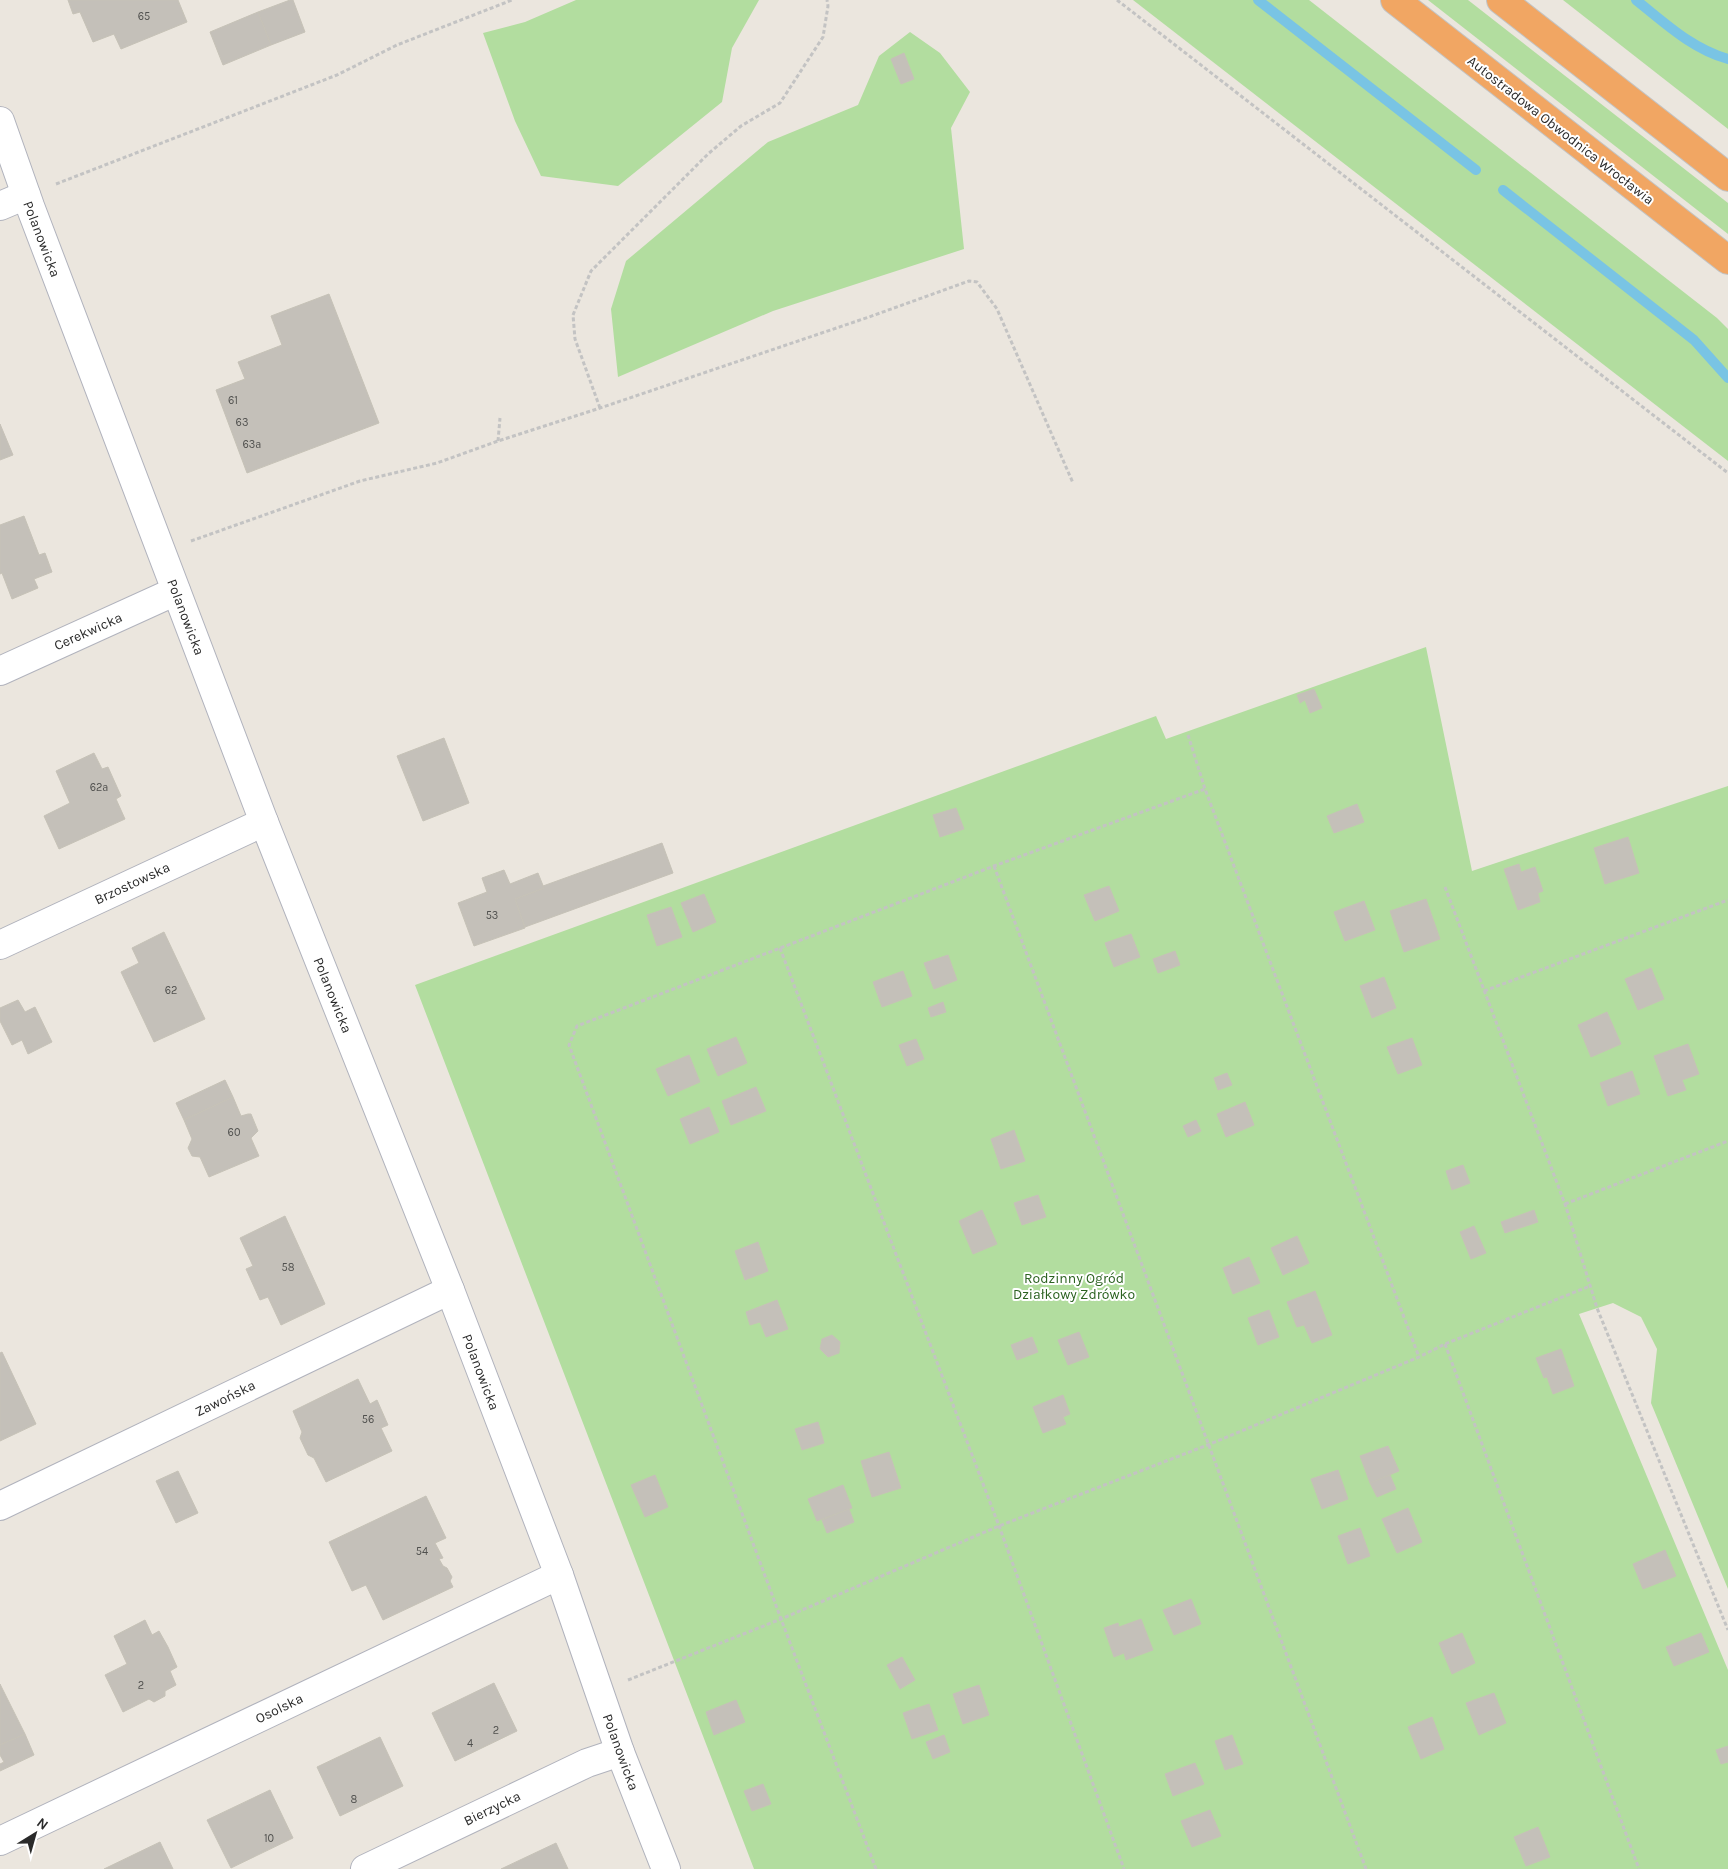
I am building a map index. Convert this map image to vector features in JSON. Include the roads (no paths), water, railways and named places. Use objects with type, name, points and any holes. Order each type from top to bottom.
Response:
[{"type":"highway","name":"Autostradowa Obwodnica Wrocławia","points":[[1395,0],[1728,260]]},
{"type":"highway","points":[[1501,0],[1728,177]]},
{"type":"street","name":"Polanowicka","points":[[0,121],[26,195],[264,822],[450,1290],[558,1575],[620,1752],[666,1869]]},
{"type":"street","points":[[0,206],[26,195]]},
{"type":"street","name":"Cerekwicka","points":[[0,671],[176,591]]},
{"type":"street","name":"Brzostowska","points":[[0,945],[264,822]]},
{"type":"street","name":"Zawońska","points":[[0,1506],[450,1290]]},
{"type":"street","name":"Osolska","points":[[0,1841],[558,1575]]},
{"type":"street","name":"Bierzycka","points":[[365,1869],[587,1763],[620,1752]]},
{"type":"waterway","points":[[1258,0],[1476,170]]},
{"type":"waterway","points":[[1636,0],[1691,42],[1715,55],[1728,59]]},
{"type":"waterway","points":[[1503,190],[1694,340],[1728,378]]},
{"type":"park label","name":"Rodzinny Ogród Działkowy Zdrówko","points":[[1074,1286]]}]
